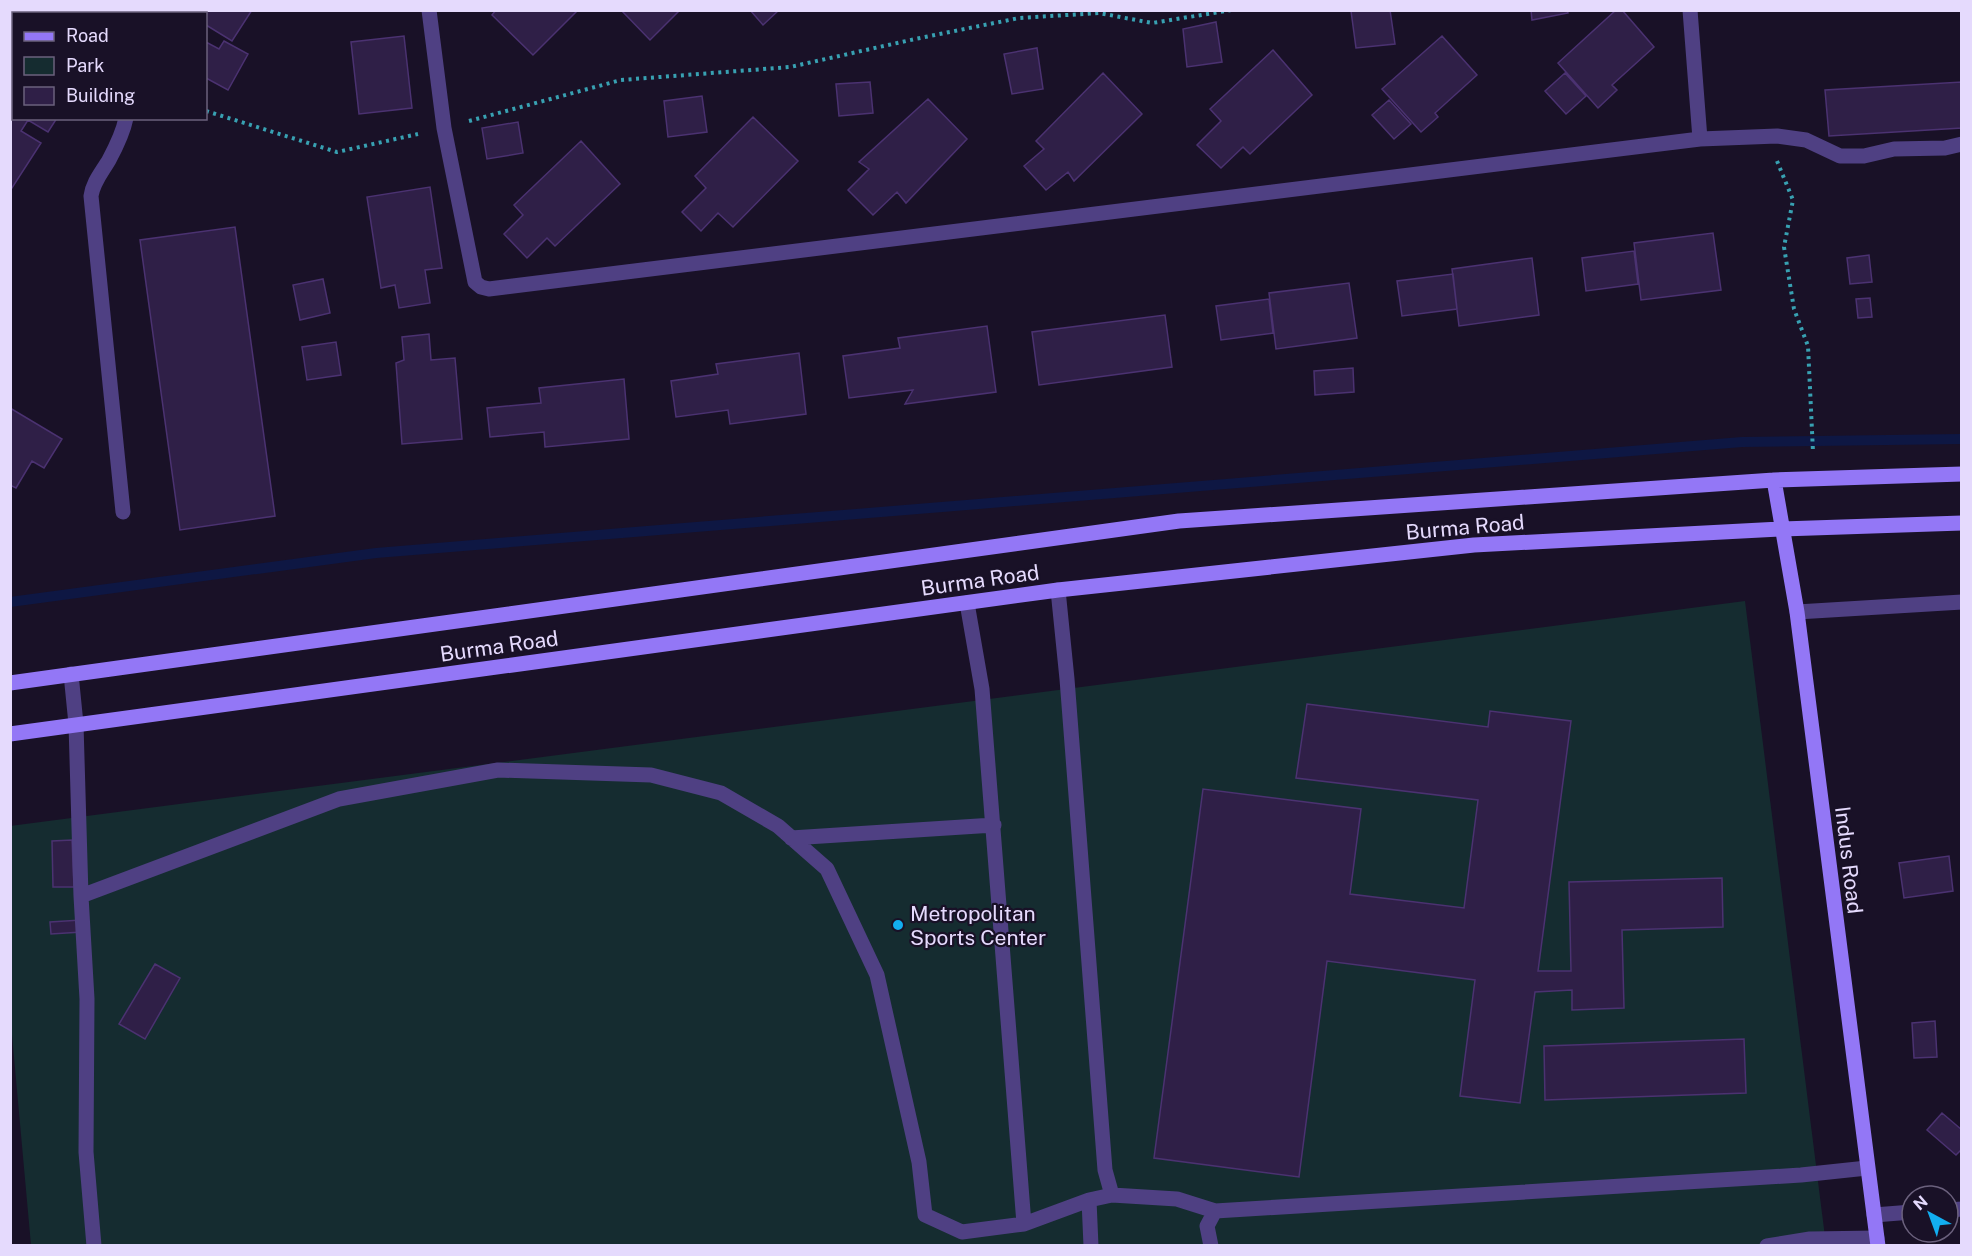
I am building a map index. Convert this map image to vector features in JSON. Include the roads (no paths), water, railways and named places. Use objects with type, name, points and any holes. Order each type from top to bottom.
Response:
[{"type":"main road","name":"Burma Road","points":[[10,683],[1179,521],[1774,480],[1962,474]]},
{"type":"main road","name":"Indus Road","points":[[1774,480],[1797,612],[1877,1242]]},
{"type":"main road","name":"Burma Road","points":[[10,734],[1058,590],[1474,545],[1782,529],[1962,523]]},
{"type":"street","points":[[429,10],[444,128],[475,282],[489,289],[1700,139],[1777,135],[1806,140],[1840,156],[1864,156],[1894,149],[1944,148],[1962,144]]},
{"type":"street","points":[[1690,10],[1700,139]]},
{"type":"street","points":[[123,512],[91,195],[96,180],[109,160],[123,130],[126,120]]},
{"type":"street","points":[[1058,590],[1068,690],[1104,1158],[1112,1195]]},
{"type":"street","points":[[1797,612],[1962,602]]},
{"type":"street","points":[[967,603],[982,688],[1024,1224]]},
{"type":"street","points":[[71,674],[76,724],[81,896],[87,999],[87,1152],[94,1245]]},
{"type":"street","points":[[81,896],[339,799],[498,770],[651,775],[721,793],[778,826],[826,870],[877,975],[920,1162],[925,1215],[962,1232],[1024,1224],[1089,1200],[1112,1195],[1177,1199],[1215,1210],[1801,1175],[1867,1168]]},
{"type":"street","points":[[791,838],[994,825]]},
{"type":"street","points":[[1089,1200],[1091,1245]]},
{"type":"street","points":[[1211,1245],[1207,1226],[1215,1210]]},
{"type":"street","points":[[1874,1215],[1900,1213]]},
{"type":"street","points":[[1767,1245],[1810,1239],[1877,1242]]},
{"type":"waterway","points":[[10,602],[376,553],[1742,442],[1962,439]]},
{"type":"place","name":"Metropolitan Sports Center","points":[[898,925]]}]
